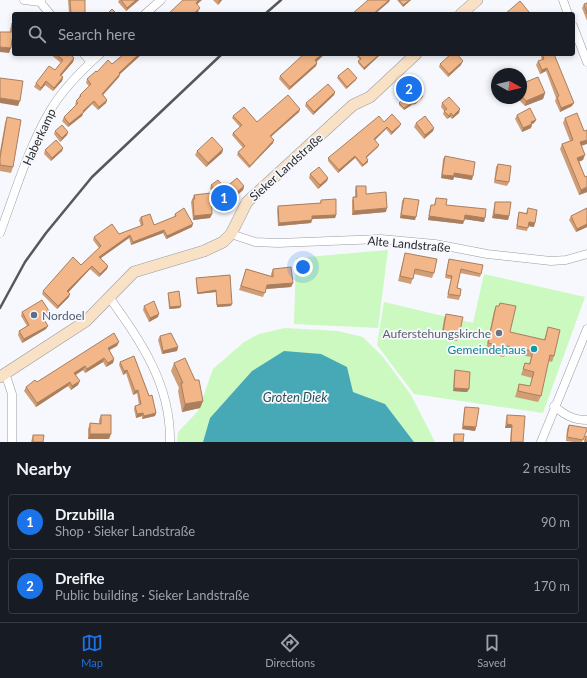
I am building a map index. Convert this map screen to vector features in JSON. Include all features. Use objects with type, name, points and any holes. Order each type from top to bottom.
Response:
[{"type":"street","points":[[24,0],[41,1],[49,12]]},
{"type":"street","points":[[147,12],[161,0]]},
{"type":"street","points":[[463,12],[477,0]]},
{"type":"street","points":[[563,0],[567,12]]},
{"type":"street","points":[[575,31],[587,62]]},
{"type":"street","points":[[86,56],[91,62]]},
{"type":"street","name":"Haberkamp","points":[[0,233],[36,139],[50,111],[68,86],[98,56]]},
{"type":"street","name":"Sieker Landstraße","points":[[2,375],[86,321],[134,272],[204,251],[223,242],[231,234],[247,202],[352,105],[370,97],[414,56]]},
{"type":"street","name":"Alte Landstraße","points":[[231,234],[255,242],[278,243],[381,239],[435,244],[487,254],[551,261],[566,260],[587,254]]},
{"type":"street","points":[[109,297],[146,350],[155,369],[168,412],[170,442]]},
{"type":"street","points":[[541,442],[554,406],[587,329]]},
{"type":"street","points":[[2,375],[12,394],[12,442]]},
{"type":"street","points":[[554,406],[565,415],[578,420],[587,420]]},
{"type":"green space","points":[[388,250],[378,328],[294,324],[296,258]]},
{"type":"green space","points":[[484,274],[585,297],[543,413],[414,394],[377,345],[384,302],[473,323]]},
{"type":"green space","points":[[285,328],[338,331],[363,337],[383,357],[411,395],[435,442],[414,442],[385,404],[353,392],[285,351],[252,371],[210,418],[203,442],[177,442],[178,432],[198,411],[213,369],[244,342],[259,334]]},
{"type":"water","name":"Groten Diek","points":[[284,351],[321,354],[347,367],[353,392],[385,404],[414,442],[203,442],[210,418],[252,371]]},
{"type":"building","points":[[70,0],[85,0],[85,12],[71,12]]},
{"type":"building","points":[[121,0],[136,0],[127,8]]},
{"type":"building","points":[[183,0],[199,0],[196,3],[200,8],[195,12],[170,12]]},
{"type":"building","points":[[368,0],[389,0],[375,12],[354,12]]},
{"type":"building","points":[[399,0],[410,0],[403,5]]},
{"type":"building","points":[[520,1],[529,12],[507,12]]},
{"type":"building","points":[[587,3],[587,14],[584,4]]},
{"type":"building","points":[[0,32],[12,32],[11,48],[0,47]]},
{"type":"building","points":[[58,56],[72,56],[74,58],[60,75],[63,77],[54,88],[46,81],[41,88],[36,83],[49,66],[55,70],[63,60]]},
{"type":"building","points":[[122,56],[137,56],[119,73],[120,74],[102,94],[107,100],[99,107],[94,101],[83,111],[84,112],[69,124],[64,117],[78,103],[76,101],[81,96],[80,95],[91,84],[87,79],[96,71],[97,72],[108,60],[112,64]]},
{"type":"building","points":[[302,56],[320,56],[315,60],[317,63],[290,87],[280,76]]},
{"type":"building","points":[[359,56],[378,56],[364,68],[358,61],[361,59]]},
{"type":"building","points":[[449,56],[459,56],[463,61],[449,74],[440,64]]},
{"type":"building","points":[[543,56],[555,56],[574,103],[561,108],[557,97],[559,96],[547,68],[542,70],[538,61],[544,59]]},
{"type":"building","points":[[348,68],[357,78],[347,87],[338,76]]},
{"type":"building","points":[[538,77],[545,93],[527,101],[527,82]]},
{"type":"building","points":[[0,78],[23,81],[20,101],[0,98]]},
{"type":"building","points":[[328,84],[335,92],[314,112],[306,103]]},
{"type":"building","points":[[412,84],[423,96],[415,104],[414,102],[404,108],[399,103],[409,93],[406,89]]},
{"type":"building","points":[[288,95],[300,109],[270,136],[274,140],[250,166],[238,152],[245,146],[233,133],[242,125],[233,116],[244,107],[257,122]]},
{"type":"building","points":[[449,97],[460,109],[453,116],[451,113],[449,116],[444,111],[447,109],[442,103]]},
{"type":"building","points":[[530,108],[536,120],[531,122],[532,124],[523,128],[517,115]]},
{"type":"building","points":[[577,113],[584,131],[587,130],[587,140],[580,142],[585,155],[577,158],[585,177],[587,176],[587,187],[581,190],[562,144],[573,140],[565,118]]},
{"type":"building","points":[[392,114],[401,124],[392,132],[387,127],[374,139],[379,145],[366,157],[368,160],[363,165],[355,156],[339,170],[328,158],[379,116],[384,122]]},
{"type":"building","points":[[425,116],[434,128],[425,135],[416,123]]},
{"type":"building","points":[[7,117],[21,120],[13,167],[0,165]]},
{"type":"building","points":[[62,125],[68,132],[62,138],[55,131]]},
{"type":"building","points":[[212,137],[223,149],[208,163],[197,151]]},
{"type":"building","points":[[56,140],[63,148],[52,158],[45,150]]},
{"type":"building","points":[[445,156],[475,162],[473,176],[454,173],[454,176],[442,175]]},
{"type":"building","points":[[498,164],[511,166],[509,182],[495,180]]},
{"type":"building","points":[[319,167],[328,178],[320,185],[310,174]]},
{"type":"building","points":[[237,178],[244,186],[226,202],[211,185],[218,180],[225,188]]},
{"type":"building","points":[[356,186],[366,186],[366,194],[386,192],[387,208],[354,211],[353,197],[357,197]]},
{"type":"building","points":[[211,193],[212,214],[194,216],[194,195]]},
{"type":"building","points":[[404,198],[419,200],[416,217],[401,215]]},
{"type":"building","points":[[436,198],[447,199],[446,205],[486,209],[485,218],[465,215],[464,221],[429,216],[431,205],[435,205]]},
{"type":"building","points":[[336,199],[336,215],[312,216],[312,220],[279,223],[278,206],[321,203],[321,200]]},
{"type":"building","points":[[495,202],[511,202],[509,216],[494,214]]},
{"type":"building","points":[[184,208],[193,224],[167,236],[164,230],[133,242],[130,235],[99,257],[108,266],[100,274],[92,266],[67,291],[70,294],[58,306],[43,291],[73,257],[81,265],[101,246],[94,237],[112,224],[119,234],[143,225],[141,217],[150,214],[154,225],[176,216],[175,214]]},
{"type":"building","points":[[528,208],[537,210],[535,223],[529,222],[528,228],[517,226],[519,212],[527,214]]},
{"type":"building","points":[[587,208],[587,224],[577,229],[571,216]]},
{"type":"building","points":[[405,253],[437,259],[434,273],[415,269],[413,279],[400,276]]},
{"type":"building","points":[[449,259],[483,265],[481,274],[461,269],[457,288],[461,289],[460,296],[448,294],[452,276],[446,275]]},
{"type":"building","points":[[291,267],[293,283],[267,285],[265,293],[241,286],[246,269],[273,277],[273,269]]},
{"type":"building","points":[[230,275],[232,304],[217,305],[216,290],[198,293],[196,278]]},
{"type":"building","points":[[179,291],[181,306],[170,307],[168,293]]},
{"type":"building","points":[[42,300],[49,311],[42,316],[48,326],[24,339],[19,331],[29,325],[22,312]]},
{"type":"building","points":[[154,301],[159,314],[150,318],[144,306]]},
{"type":"building","points":[[500,303],[516,306],[510,332],[545,340],[548,327],[560,330],[554,356],[550,355],[541,396],[518,391],[519,384],[530,386],[534,372],[523,369],[525,363],[530,364],[533,351],[507,346],[506,351],[491,348],[492,344],[488,343],[496,306],[499,306]]},
{"type":"building","points":[[446,314],[463,317],[459,335],[443,332]]},
{"type":"building","points":[[114,333],[119,342],[108,348],[114,359],[108,363],[104,358],[87,369],[85,366],[74,373],[80,381],[72,386],[70,382],[37,403],[26,387],[35,380],[37,382]]},
{"type":"building","points":[[171,333],[178,347],[163,351],[160,336]]},
{"type":"building","points":[[134,356],[149,396],[152,395],[156,413],[144,416],[143,413],[137,414],[135,406],[141,404],[138,390],[135,391],[127,370],[124,371],[120,362]]},
{"type":"building","points":[[185,358],[195,380],[199,380],[203,401],[185,404],[181,383],[183,383],[174,363]]},
{"type":"building","points":[[455,370],[470,372],[469,389],[454,388]]},
{"type":"building","points":[[465,407],[479,408],[476,427],[463,426]]},
{"type":"building","points":[[101,415],[111,415],[111,434],[90,434],[90,423],[101,424]]},
{"type":"building","points":[[507,415],[525,416],[523,442],[511,442],[512,425],[507,424]]},
{"type":"building","points":[[569,425],[587,428],[583,440],[567,437]]},
{"type":"building","points":[[454,434],[464,434],[463,442],[454,442]]},
{"type":"building","points":[[33,435],[44,435],[43,442],[33,442]]},
{"type":"railway","points":[[267,12],[281,0]]},
{"type":"railway","points":[[0,308],[25,262],[46,233],[92,177],[220,56]]},
{"type":"place","name":"Dreifke","points":[[409,89]]},
{"type":"place","name":"Drzubilla","points":[[224,198]]},
{"type":"place","name":"Nordoel","points":[[34,315]]},
{"type":"place","name":"Auferstehungskirche","points":[[499,333]]},
{"type":"place","name":"Gemeindehaus","points":[[534,349]]}]
